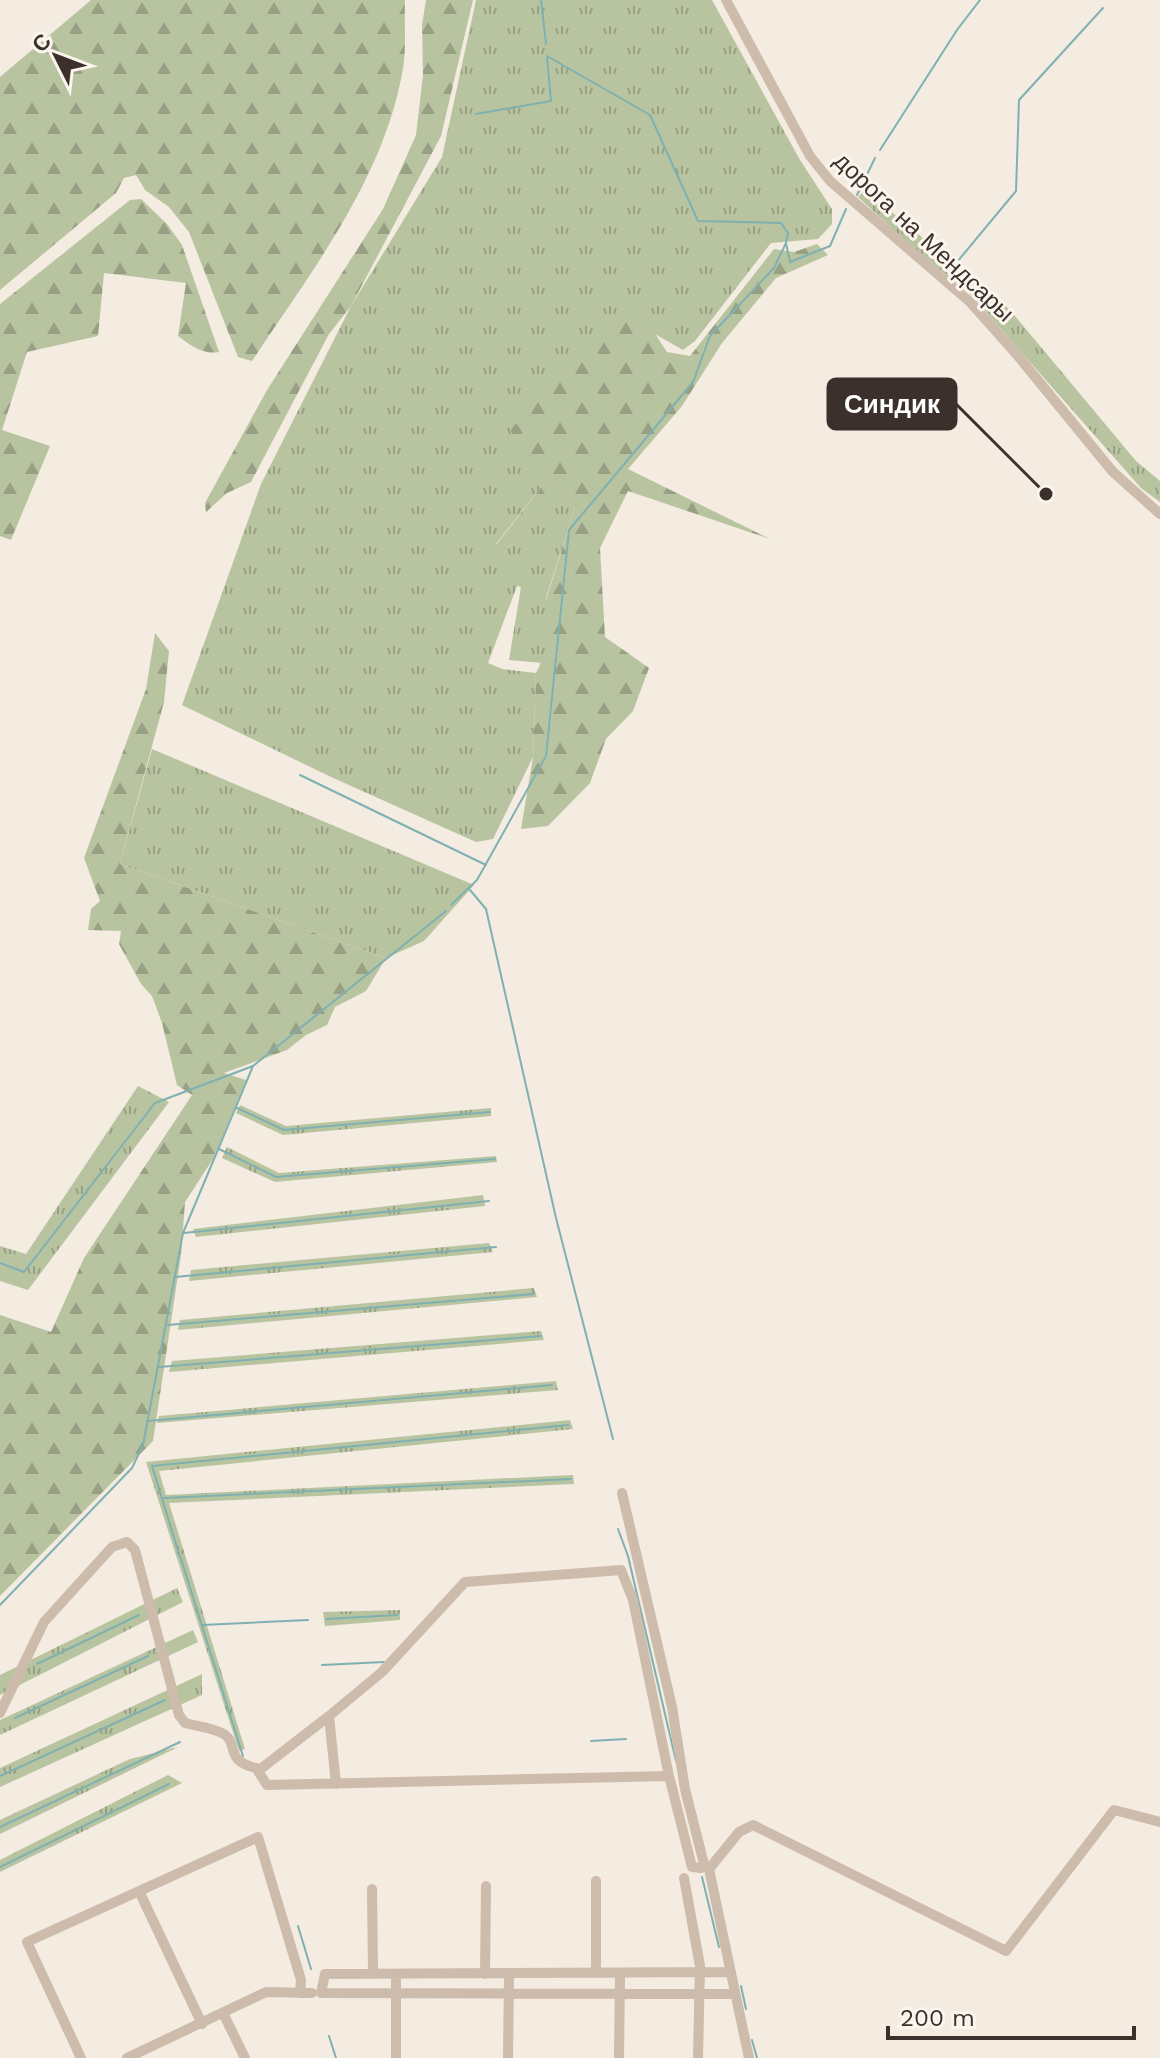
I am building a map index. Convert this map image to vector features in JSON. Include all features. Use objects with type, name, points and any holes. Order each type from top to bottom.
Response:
[{"type":"street","name":"дорога на Мендсары","points":[[726,0],[810,156],[830,181],[970,302],[1113,472],[1160,514]]},
{"type":"street","points":[[622,1493],[672,1707],[697,1843],[706,1867],[749,2058]]},
{"type":"street","points":[[0,1713],[44,1622],[112,1547],[127,1542],[135,1550],[179,1715],[185,1723],[223,1733],[229,1739],[233,1755],[245,1766],[260,1769],[382,1672],[465,1582],[621,1570],[633,1600],[669,1776],[692,1867],[706,1867],[739,1832],[753,1825],[1006,1951],[1114,1810],[1160,1822]]},
{"type":"street","points":[[329,1716],[336,1784]]},
{"type":"street","points":[[260,1769],[258,1771],[267,1785],[669,1776]]},
{"type":"street","points":[[81,2058],[27,1942],[258,1837],[301,1980],[300,1993]]},
{"type":"street","points":[[684,1878],[699,1973],[698,2058]]},
{"type":"street","points":[[596,1881],[596,1973]]},
{"type":"street","points":[[485,1974],[486,1886]]},
{"type":"street","points":[[372,1889],[373,1974]]},
{"type":"street","points":[[139,1891],[202,2024]]},
{"type":"street","points":[[731,1972],[325,1974],[321,1993],[735,1994]]},
{"type":"street","points":[[619,2058],[620,1973]]},
{"type":"street","points":[[396,1974],[396,2058]]},
{"type":"street","points":[[508,2058],[509,1974]]},
{"type":"street","points":[[127,2058],[266,1992],[312,1993]]},
{"type":"street","points":[[223,2013],[245,2058]]},
{"type":"green space","points":[[91,0],[405,0],[402,74],[378,151],[342,224],[252,361],[238,357],[189,232],[169,207],[145,190],[136,175],[124,178],[116,193],[0,290],[0,77]]},
{"type":"green space","points":[[426,0],[473,0],[441,136],[351,306],[329,334],[251,482],[227,493],[206,512],[205,503],[267,390],[383,209],[416,135],[423,75],[422,25]]},
{"type":"green space","points":[[476,0],[712,0],[800,160],[832,209],[832,224],[818,239],[771,243],[695,341],[683,350],[653,333],[546,481],[496,544],[503,554],[555,492],[575,508],[546,598],[546,652],[542,663],[509,660],[521,587],[517,586],[488,663],[502,669],[536,673],[533,757],[493,839],[476,842],[182,705],[261,484],[351,306],[442,157]]},
{"type":"green space","points":[[865,190],[1010,310],[1136,461],[1160,481],[1160,502],[1141,488],[970,294],[858,197]]},
{"type":"green space","points":[[141,199],[167,224],[182,245],[219,352],[202,351],[178,336],[186,283],[104,273],[98,336],[27,352],[2,430],[50,446],[11,540],[0,536],[0,304],[130,200]]},
{"type":"green space","points":[[817,244],[828,255],[776,278],[722,343],[682,406],[628,469],[770,539],[628,491],[600,548],[605,637],[649,668],[633,711],[606,739],[590,783],[548,826],[521,829],[533,757],[536,673],[546,652],[546,600],[575,508],[555,493],[502,555],[496,545],[546,481],[510,430],[634,302],[667,352],[690,356],[774,249],[794,252]]},
{"type":"green space","points":[[155,633],[169,651],[164,702],[120,864],[386,958],[366,991],[335,1007],[327,1025],[306,1035],[287,1050],[224,1073],[246,1080],[213,1159],[185,1202],[181,1255],[153,1441],[0,1596],[0,1315],[51,1332],[84,1258],[192,1095],[177,1085],[162,1023],[152,996],[141,984],[119,944],[121,931],[88,930],[91,909],[100,901],[84,858],[146,689]]},
{"type":"green space","points":[[152,749],[474,885],[424,941],[386,958],[120,864]]},
{"type":"green space","points":[[138,1086],[169,1102],[28,1290],[0,1281],[0,1246],[26,1254]]},
{"type":"green space","points":[[240,1105],[286,1126],[491,1108],[491,1116],[283,1135],[236,1113]]},
{"type":"green space","points":[[227,1147],[279,1173],[496,1156],[497,1162],[275,1182],[222,1158]]},
{"type":"green space","points":[[483,1195],[485,1206],[196,1237],[193,1229]]},
{"type":"green space","points":[[489,1243],[493,1252],[189,1281],[191,1270]]},
{"type":"green space","points":[[534,1288],[537,1297],[178,1330],[180,1320]]},
{"type":"green space","points":[[541,1331],[544,1340],[169,1372],[172,1361]]},
{"type":"green space","points":[[556,1381],[558,1390],[157,1423],[159,1416]]},
{"type":"green space","points":[[570,1420],[573,1429],[159,1471],[166,1495],[573,1475],[574,1484],[169,1503],[245,1749],[239,1751],[146,1462]]},
{"type":"green space","points":[[177,1588],[183,1602],[0,1695],[0,1675]]},
{"type":"green space","points":[[400,1610],[400,1620],[325,1626],[323,1612]]},
{"type":"green space","points":[[193,1630],[198,1642],[0,1735],[0,1720]]},
{"type":"green space","points":[[202,1674],[202,1695],[0,1787],[0,1768]]},
{"type":"green space","points":[[178,1747],[0,1834],[0,1820],[130,1759]]},
{"type":"green space","points":[[168,1775],[182,1783],[0,1872],[0,1860]]},
{"type":"waterway","points":[[541,0],[546,44]]},
{"type":"waterway","points":[[880,150],[957,30],[980,0]]},
{"type":"waterway","points":[[957,262],[1016,191],[1019,100],[1103,8]]},
{"type":"waterway","points":[[547,56],[650,115],[698,221],[781,223],[788,233],[786,242]]},
{"type":"waterway","points":[[476,114],[551,101],[547,57]]},
{"type":"waterway","points":[[857,195],[875,158]]},
{"type":"waterway","points":[[451,905],[477,880],[546,756],[569,530],[693,382],[710,336],[774,268],[786,243],[790,262],[830,246],[846,209]]},
{"type":"waterway","points":[[300,775],[486,865]]},
{"type":"waterway","points":[[470,890],[486,909],[556,1218],[613,1439]]},
{"type":"waterway","points":[[0,1263],[24,1272],[155,1103],[253,1066],[446,911]]},
{"type":"waterway","points":[[0,1605],[132,1468],[143,1445],[183,1233],[253,1066]]},
{"type":"waterway","points":[[237,1108],[284,1130],[490,1112]]},
{"type":"waterway","points":[[219,1149],[276,1177],[495,1159]]},
{"type":"waterway","points":[[184,1233],[489,1201]]},
{"type":"waterway","points":[[175,1277],[496,1247]]},
{"type":"waterway","points":[[168,1325],[533,1294]]},
{"type":"waterway","points":[[159,1367],[541,1336]]},
{"type":"waterway","points":[[148,1421],[552,1385]]},
{"type":"waterway","points":[[180,1557],[152,1466],[568,1425]]},
{"type":"waterway","points":[[164,1498],[571,1479]]},
{"type":"waterway","points":[[618,1529],[628,1556],[676,1761]]},
{"type":"waterway","points":[[181,1559],[243,1756]]},
{"type":"waterway","points":[[37,1664],[139,1615]]},
{"type":"waterway","points":[[326,1619],[397,1615]]},
{"type":"waterway","points":[[202,1625],[308,1620]]},
{"type":"waterway","points":[[15,1718],[148,1656]]},
{"type":"waterway","points":[[322,1665],[384,1662]]},
{"type":"waterway","points":[[0,1776],[165,1700]]},
{"type":"waterway","points":[[591,1741],[626,1739]]},
{"type":"waterway","points":[[0,1827],[180,1742]]},
{"type":"waterway","points":[[0,1867],[169,1784]]},
{"type":"waterway","points":[[702,1877],[719,1947]]},
{"type":"waterway","points":[[298,1926],[311,1969]]},
{"type":"waterway","points":[[741,1986],[746,2009]]},
{"type":"waterway","points":[[329,2036],[336,2058]]},
{"type":"waterway","points":[[752,2040],[757,2058]]},
{"type":"place","name":"Синдик","points":[[1046,494]]}]
